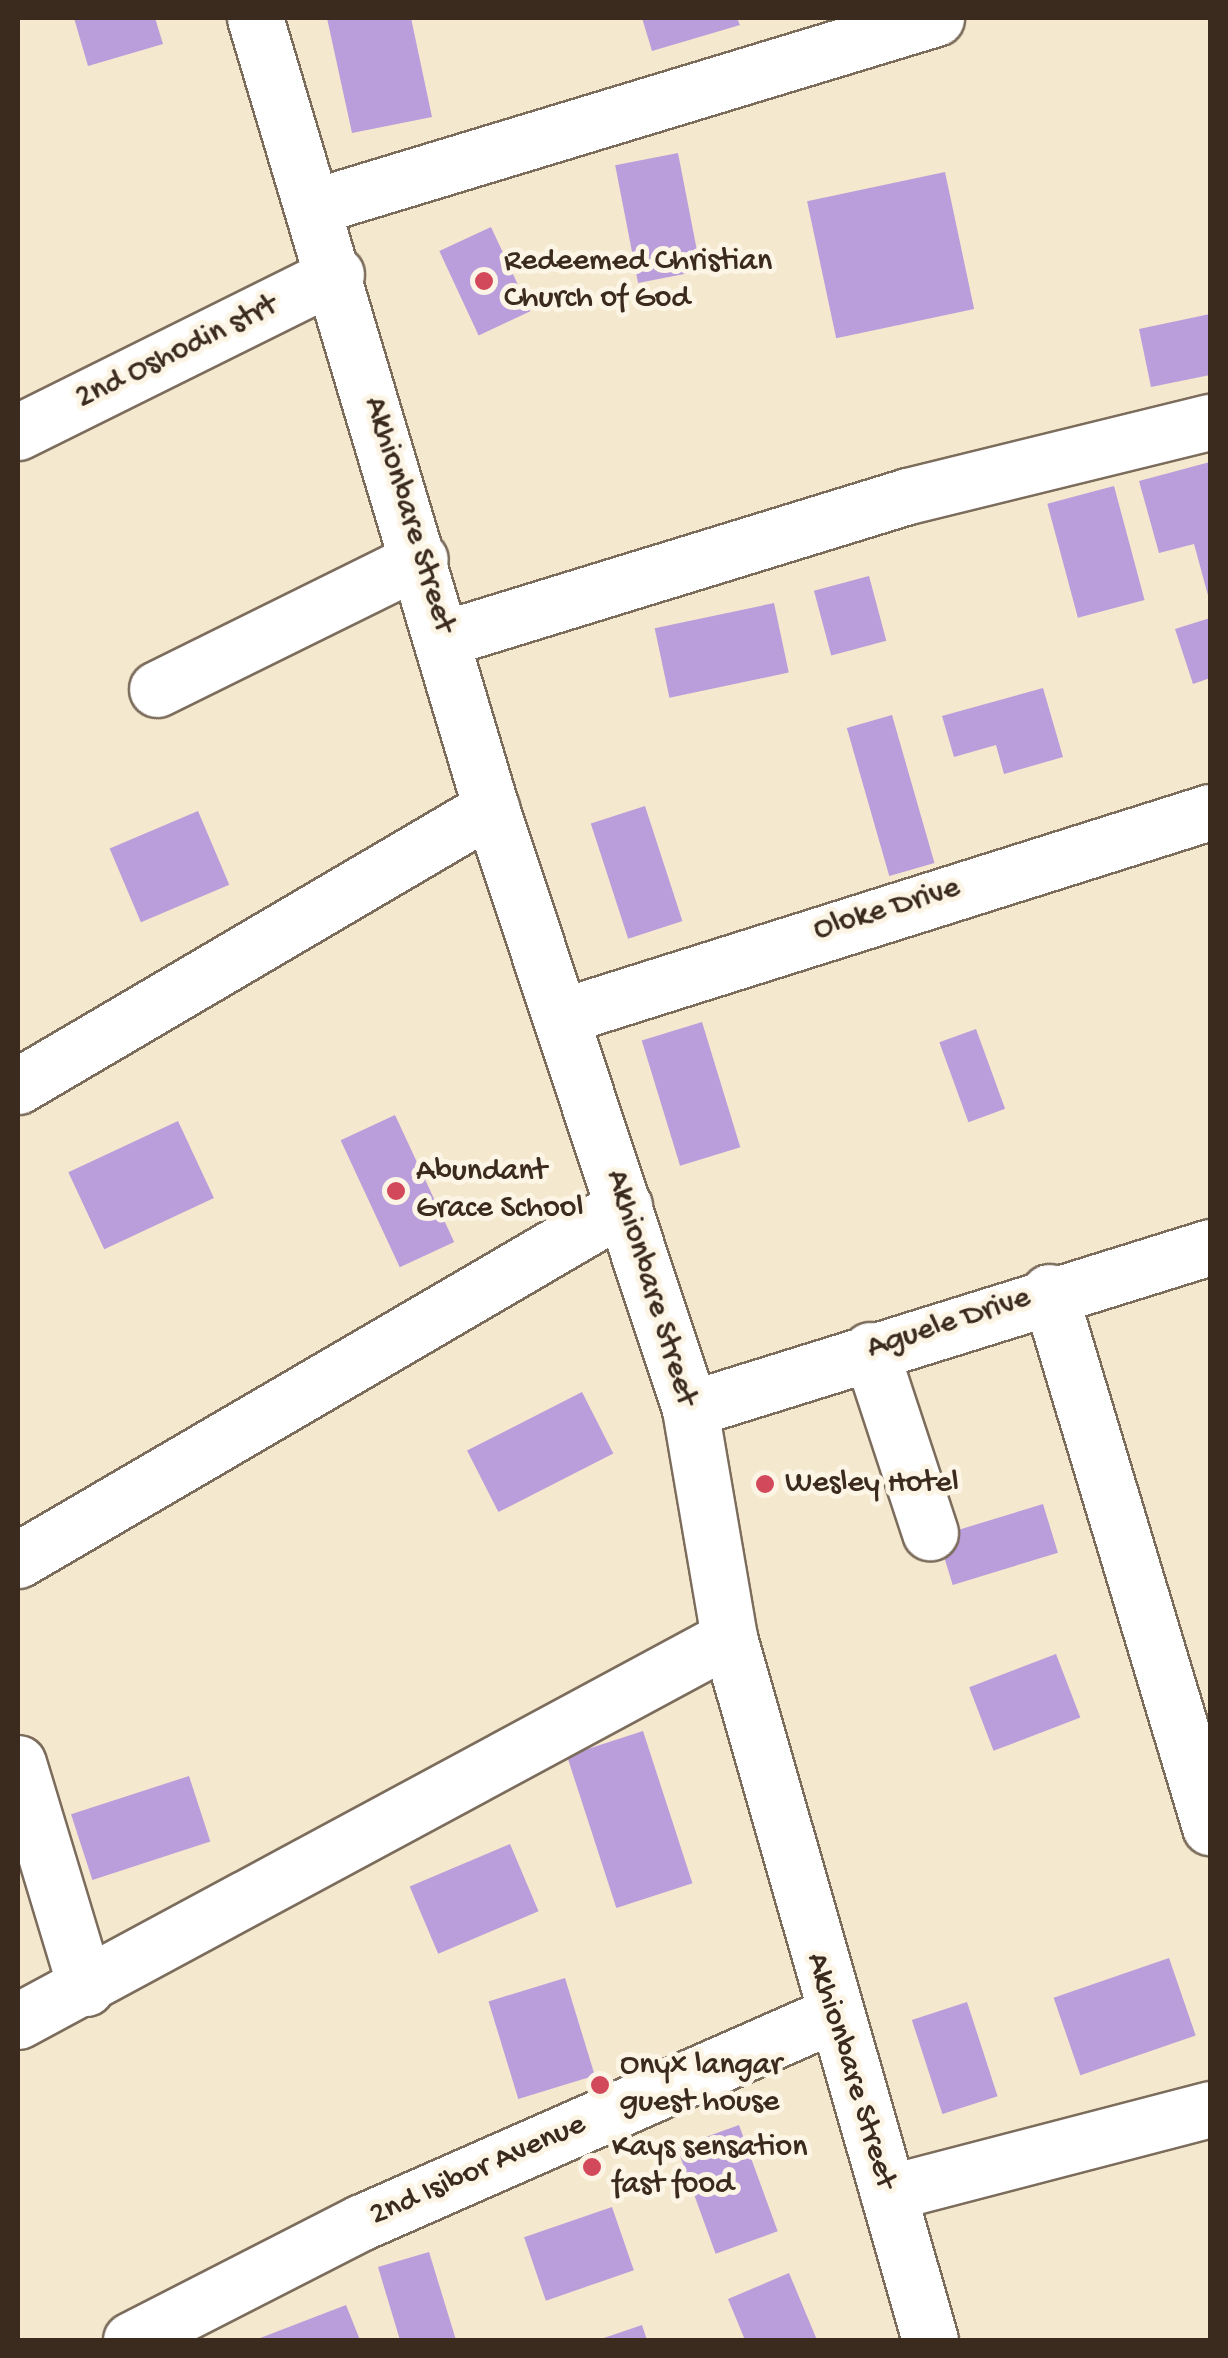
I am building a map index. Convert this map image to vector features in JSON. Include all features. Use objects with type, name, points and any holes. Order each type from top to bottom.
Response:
[{"type":"street","name":"Akhionbare Street","points":[[255,18],[446,638],[491,808],[566,1014],[690,1409],[729,1638],[832,2016],[930,2340]]},
{"type":"street","points":[[316,206],[936,18]]},
{"type":"street","name":"2nd Oshodin strt","points":[[18,432],[336,274]]},
{"type":"street","points":[[446,638],[908,496],[1210,422]]},
{"type":"street","points":[[157,689],[420,559]]},
{"type":"street","points":[[18,1086],[491,808]]},
{"type":"street","name":"Oloke Drive","points":[[566,1014],[1210,812]]},
{"type":"street","points":[[18,1560],[624,1206]]},
{"type":"street","name":"Aguele Drive","points":[[690,1409],[1048,1292],[1210,1247]]},
{"type":"street","points":[[1048,1292],[1210,1827]]},
{"type":"street","points":[[870,1350],[930,1532]]},
{"type":"street","points":[[18,2021],[86,1988],[729,1638]]},
{"type":"street","points":[[18,1763],[86,1988]]},
{"type":"street","name":"2nd Isibor Avenue","points":[[131,2340],[362,2222],[832,2016]]},
{"type":"street","points":[[888,2194],[1210,2110]]},
{"type":"building","points":[[74,18],[155,18],[163,44],[88,66]]},
{"type":"building","points":[[327,18],[411,18],[432,117],[352,133]]},
{"type":"building","points":[[642,18],[737,18],[740,25],[652,51]]},
{"type":"building","points":[[678,153],[701,271],[638,283],[615,165]]},
{"type":"building","points":[[945,172],[974,309],[836,338],[807,201]]},
{"type":"building","name":"Redeemed Christian Church of God","points":[[491,227],[530,311],[479,335],[439,251]]},
{"type":"building","points":[[1210,314],[1210,375],[1151,387],[1139,329]]},
{"type":"building","points":[[1210,462],[1209,599],[1194,544],[1159,553],[1139,481]]},
{"type":"building","points":[[1114,486],[1145,600],[1078,618],[1047,504]]},
{"type":"building","points":[[869,576],[886,641],[831,655],[814,591]]},
{"type":"building","points":[[774,603],[789,672],[669,698],[655,628]]},
{"type":"building","points":[[1210,618],[1210,678],[1193,684],[1175,629]]},
{"type":"building","points":[[1043,688],[1063,757],[1004,774],[996,745],[954,757],[942,716]]},
{"type":"building","points":[[892,715],[934,863],[889,876],[847,728]]},
{"type":"building","points":[[645,806],[682,921],[628,939],[591,824]]},
{"type":"building","points":[[198,811],[229,885],[141,922],[110,849]]},
{"type":"building","points":[[702,1022],[740,1147],[680,1166],[642,1040]]},
{"type":"building","points":[[976,1029],[1005,1109],[968,1122],[939,1042]]},
{"type":"building","points":[[395,1115],[454,1242],[400,1267],[341,1140]]},
{"type":"building","points":[[178,1121],[214,1198],[104,1249],[68,1172]]},
{"type":"building","points":[[582,1392],[613,1453],[498,1512],[467,1451]]},
{"type":"building","points":[[1043,1504],[1058,1553],[953,1585],[938,1536]]},
{"type":"building","points":[[1056,1654],[1080,1717],[994,1751],[969,1687]]},
{"type":"building","points":[[643,1731],[692,1883],[616,1908],[567,1756]]},
{"type":"building","points":[[189,1776],[210,1842],[92,1880],[71,1814]]},
{"type":"building","points":[[510,1844],[539,1911],[438,1954],[410,1887]]},
{"type":"building","points":[[1169,1958],[1196,2036],[1080,2075],[1054,1998]]},
{"type":"building","points":[[565,1978],[595,2076],[518,2099],[488,2001]]},
{"type":"building","points":[[967,2002],[998,2096],[942,2114],[912,2020]]},
{"type":"building","points":[[739,2125],[778,2231],[716,2254],[677,2148]]},
{"type":"building","points":[[612,2207],[634,2270],[546,2301],[524,2237]]},
{"type":"building","points":[[429,2252],[456,2340],[400,2340],[378,2267]]},
{"type":"building","points":[[789,2273],[817,2340],[745,2340],[728,2299]]},
{"type":"building","points":[[346,2305],[360,2340],[255,2340]]},
{"type":"building","points":[[642,2325],[647,2340],[598,2340]]},
{"type":"place","name":"Redeemed Christian Church of God","points":[[484,281]]},
{"type":"place","name":"Abundant Grace School","points":[[396,1191]]},
{"type":"place","name":"Wesley Hotel","points":[[765,1484]]},
{"type":"place","name":"Onyx langar guest house","points":[[600,2085]]},
{"type":"place","name":"Kays sensation fast food","points":[[592,2167]]}]
